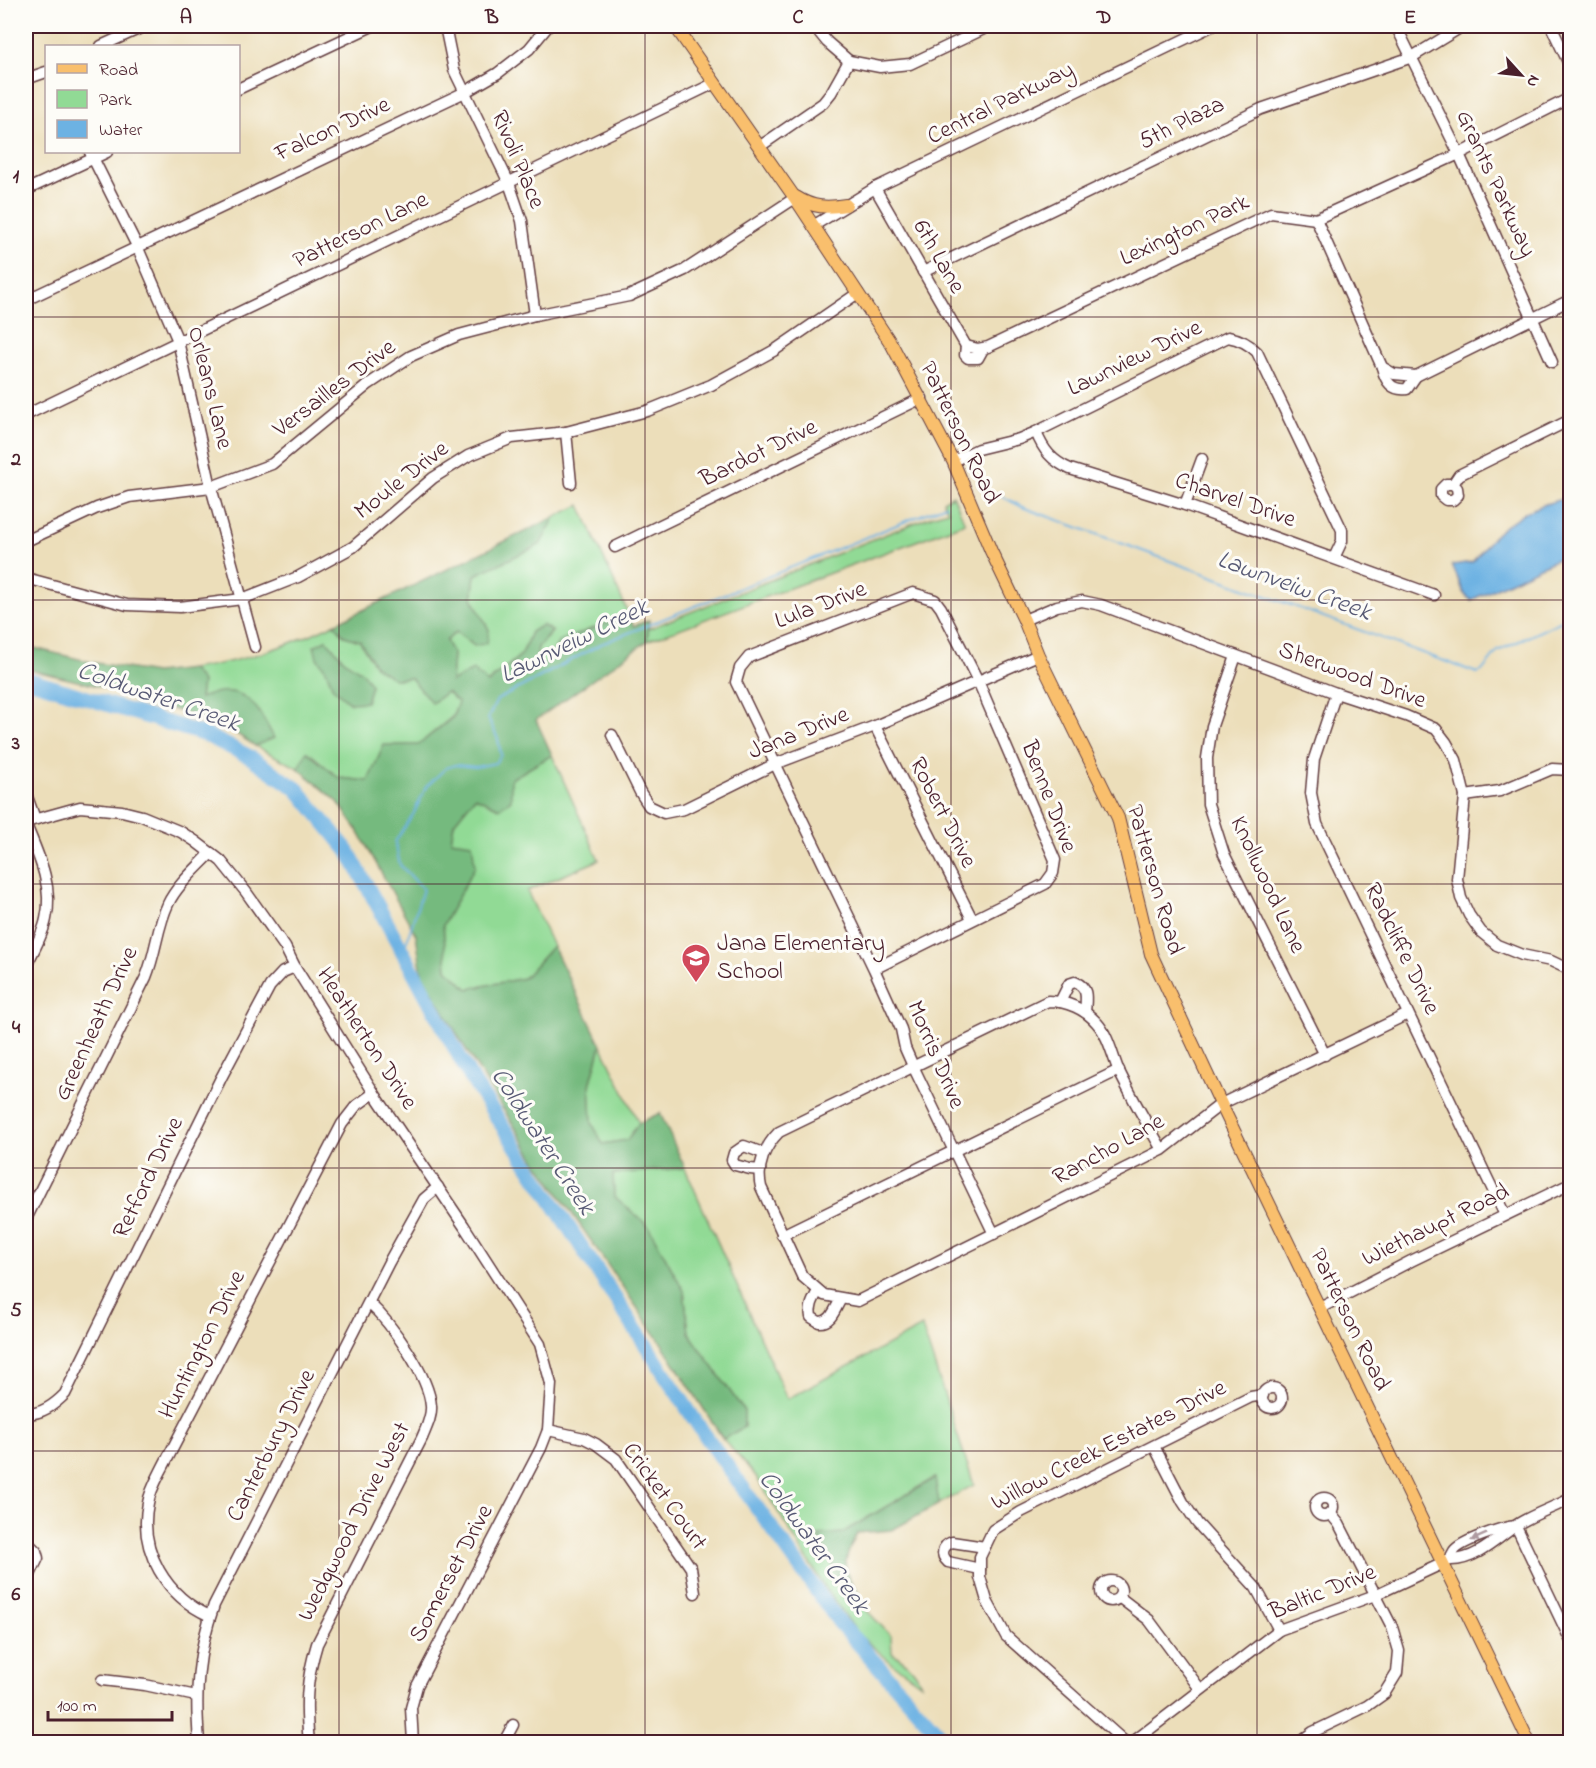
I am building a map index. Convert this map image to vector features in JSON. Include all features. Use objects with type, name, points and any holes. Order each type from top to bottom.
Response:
[{"type":"main road","name":"Patterson Road","points":[[675,26],[794,197],[892,345],[953,460],[1038,655],[1118,818],[1150,954],[1320,1308],[1446,1561],[1529,1743]]},
{"type":"main road","points":[[794,197],[820,207],[846,205]]},
{"type":"street","points":[[103,45],[145,26]]},
{"type":"street","points":[[240,88],[372,26]]},
{"type":"street","name":"Rivoli Place","points":[[445,26],[454,70],[509,183],[522,221],[535,315]]},
{"type":"street","name":"Falcon Drive","points":[[26,300],[465,92],[498,73],[529,50],[548,26]]},
{"type":"street","points":[[814,26],[826,42],[849,62],[880,67],[909,64],[990,26]]},
{"type":"street","name":"Central Parkway","points":[[813,226],[875,188],[1212,26]]},
{"type":"street","name":"Grants Parkway","points":[[1396,26],[1459,153],[1552,362]]},
{"type":"street","name":"5th Plaza","points":[[923,272],[1261,109],[1412,57],[1463,26]]},
{"type":"street","points":[[1551,26],[1570,66]]},
{"type":"street","points":[[759,147],[823,103],[849,62]]},
{"type":"street","points":[[26,79],[45,72]]},
{"type":"street","name":"Patterson Lane","points":[[26,415],[715,83]]},
{"type":"street","points":[[1570,98],[1459,153],[1316,219],[1382,367],[1386,381],[1395,388],[1407,389],[1416,376],[1570,300]]},
{"type":"street","points":[[26,190],[92,155]]},
{"type":"street","name":"Orleans Lane","points":[[92,155],[137,246],[178,342],[212,487],[255,647]]},
{"type":"street","name":"6th Lane","points":[[875,188],[966,346]]},
{"type":"street","name":"Versailles Drive","points":[[26,541],[97,508],[129,497],[212,487],[272,464],[369,384],[411,356],[459,336],[535,315],[629,296],[685,270],[794,197]]},
{"type":"street","name":"Lexington Park","points":[[966,346],[983,349],[1271,213],[1316,219]]},
{"type":"street","name":"Moule Drive","points":[[26,578],[127,605],[180,607],[242,599],[298,577],[353,547],[433,478],[468,456],[512,438],[566,432],[647,411],[711,385],[775,350],[858,293]]},
{"type":"street","name":"Lawnview Drive","points":[[953,460],[978,449],[1019,439],[1036,432],[1228,337],[1243,341],[1257,352],[1342,530],[1342,541],[1334,558]]},
{"type":"street","points":[[1382,367],[1394,374],[1416,376]]},
{"type":"street","name":"Bardot Drive","points":[[615,547],[922,398]]},
{"type":"street","points":[[1452,484],[1459,475],[1570,420]]},
{"type":"street","points":[[566,432],[571,483]]},
{"type":"street","name":"Charvel Drive","points":[[1036,432],[1041,446],[1058,464],[1185,506],[1434,595]]},
{"type":"street","points":[[1185,506],[1202,459]]},
{"type":"street","name":"Lula Drive","points":[[775,764],[736,682],[741,668],[749,657],[913,592],[936,600],[978,681]]},
{"type":"street","name":"Sherwood Drive","points":[[1024,620],[1057,606],[1082,601],[1101,606],[1336,693],[1406,716],[1436,729],[1455,760],[1465,796],[1457,879],[1461,898],[1469,915],[1480,932],[1497,945],[1522,955],[1551,961],[1570,970]]},
{"type":"street","name":"Jana Drive","points":[[612,735],[649,806],[664,813],[684,809],[775,764],[875,726],[1038,655]]},
{"type":"street","name":"Knollwood Lane","points":[[1236,656],[1212,726],[1207,758],[1208,804],[1224,854],[1325,1055]]},
{"type":"street","name":"Benne Drive","points":[[874,969],[1045,884],[1053,873],[1055,860],[978,681]]},
{"type":"street","name":"Radcliffe Drive","points":[[1336,693],[1314,759],[1311,793],[1317,824],[1505,1215]]},
{"type":"street","name":"Robert Drive","points":[[875,726],[972,919]]},
{"type":"street","name":"Morris Drive","points":[[775,764],[874,969],[901,1029],[905,1048],[913,1066],[994,1234]]},
{"type":"street","points":[[1465,796],[1500,791],[1552,768],[1570,770]]},
{"type":"street","points":[[26,794],[29,822],[47,883],[48,907],[46,921],[26,966]]},
{"type":"street","name":"Heatherton Drive","points":[[29,822],[80,807],[122,811],[162,823],[195,841],[221,861],[285,947],[374,1093],[540,1344],[551,1384],[548,1430]]},
{"type":"street","name":"Greenheath Drive","points":[[26,1219],[153,962],[158,934],[169,901],[211,853]]},
{"type":"street","name":"Retford Drive","points":[[26,1414],[44,1410],[55,1404],[65,1394],[221,1078],[270,986],[283,972],[295,966]]},
{"type":"street","points":[[1060,1002],[1069,984],[1075,982],[1083,985],[1086,991],[1084,1012]]},
{"type":"street","points":[[841,1299],[831,1317],[826,1321],[819,1322],[811,1317],[812,1303],[821,1293],[802,1276],[760,1187],[760,1170],[770,1141],[779,1131],[1048,1001],[1060,1002],[1084,1012],[1098,1024],[1119,1070],[1162,1150]]},
{"type":"street","name":"Rancho Lane","points":[[821,1293],[858,1301],[1162,1150],[1221,1104],[1408,1014]]},
{"type":"street","points":[[782,1235],[1119,1070]]},
{"type":"street","name":"Huntington Drive","points":[[210,1616],[198,1611],[179,1596],[162,1577],[154,1563],[147,1528],[148,1500],[169,1455],[342,1124],[356,1106],[374,1093]]},
{"type":"street","points":[[760,1170],[750,1170],[735,1165],[732,1160],[734,1153],[744,1146],[764,1153]]},
{"type":"street","name":"Wiethaupt Road","points":[[1320,1308],[1570,1184]]},
{"type":"street","name":"Canterbury Drive","points":[[199,1743],[196,1696],[200,1659],[210,1616],[223,1585],[424,1199],[438,1187]]},
{"type":"street","name":"Wedgwood Drive West","points":[[309,1743],[306,1693],[317,1644],[422,1438],[432,1409],[425,1380],[417,1366],[392,1328],[369,1303]]},
{"type":"street","name":"Willow Creek Estates Drive","points":[[1125,1743],[1006,1636],[987,1601],[980,1576],[980,1557],[993,1530],[1021,1512],[1251,1397],[1263,1395]]},
{"type":"street","name":"Cricket Court","points":[[548,1430],[584,1438],[616,1459],[691,1568],[695,1593]]},
{"type":"street","name":"Somerset Drive","points":[[413,1743],[411,1708],[417,1686],[531,1468],[548,1430]]},
{"type":"street","points":[[1154,1446],[1183,1502],[1197,1522],[1256,1588],[1280,1630]]},
{"type":"street","name":"Baltic Drive","points":[[1133,1743],[1200,1689],[1280,1630],[1375,1595],[1446,1561],[1454,1550],[1478,1537],[1506,1526],[1516,1526],[1570,1499]]},
{"type":"street","points":[[1300,1743],[1313,1732],[1366,1707],[1384,1694],[1397,1673],[1399,1651],[1392,1627],[1339,1524],[1330,1513]]},
{"type":"street","points":[[1516,1526],[1570,1640]]},
{"type":"street","points":[[26,1541],[36,1551],[38,1558],[26,1583]]},
{"type":"street","name":"Willow Creek Estates Drive","points":[[980,1569],[948,1562],[943,1551],[951,1542],[985,1547]]},
{"type":"street","points":[[1119,1597],[1149,1620],[1200,1689]]},
{"type":"street","points":[[102,1680],[145,1685],[196,1696]]},
{"type":"street","points":[[504,1743],[513,1725]]},
{"type":"green space","points":[[953,495],[965,523],[647,641],[648,629],[948,511],[943,501]]},
{"type":"green space","points":[[580,505],[629,615],[559,641],[547,662],[535,668],[538,647],[552,632],[531,632],[522,654],[487,683],[451,682],[453,654],[446,641],[456,632],[474,646],[489,630],[472,598],[475,575],[539,545],[555,517]]},
{"type":"green space","points":[[555,517],[540,545],[475,575],[472,598],[489,630],[487,643],[475,646],[456,632],[446,641],[453,654],[451,682],[473,670],[488,683],[522,654],[531,632],[542,625],[552,631],[538,647],[535,668],[547,662],[559,641],[629,615],[634,626],[649,620],[647,641],[536,720],[552,755],[511,779],[511,800],[500,808],[475,797],[454,823],[451,840],[472,843],[475,866],[443,925],[447,969],[468,989],[524,978],[553,946],[601,1045],[590,1085],[592,1123],[603,1144],[627,1140],[639,1123],[660,1113],[685,1168],[613,1174],[614,1196],[648,1226],[684,1291],[689,1333],[744,1411],[744,1427],[723,1439],[662,1344],[534,1158],[464,1046],[422,974],[416,935],[358,831],[338,802],[298,768],[307,752],[339,778],[368,781],[384,745],[418,745],[453,717],[458,702],[447,692],[432,703],[411,678],[394,679],[375,666],[360,641],[345,636],[334,624]]},
{"type":"green space","points":[[334,624],[345,636],[360,641],[375,666],[394,679],[411,678],[432,703],[447,692],[458,702],[453,716],[418,745],[384,745],[368,781],[339,778],[308,752],[298,768],[255,746],[273,738],[220,692],[200,698],[202,682],[191,669],[246,657]],"holes":[[[326,640],[345,661],[363,673],[371,685],[366,702],[333,688],[326,670]]]},
{"type":"green space","points":[[326,640],[345,661],[363,673],[371,685],[366,702],[350,703],[333,688],[326,670],[317,658],[314,646]]},
{"type":"green space","points":[[26,646],[91,662],[155,673],[191,669],[202,682],[200,698],[219,692],[230,692],[247,698],[265,720],[274,738],[255,746],[223,725],[102,687],[26,669]]},
{"type":"green space","points":[[552,755],[599,860],[527,891],[553,946],[524,978],[468,989],[447,969],[443,925],[475,866],[451,840],[454,823],[475,797],[499,808],[511,779]]},
{"type":"green space","points":[[601,1045],[639,1123],[627,1140],[603,1144],[592,1123],[590,1085]]},
{"type":"green space","points":[[685,1168],[787,1399],[922,1327],[974,1485],[939,1504],[934,1478],[842,1533],[819,1536],[842,1584],[891,1636],[892,1653],[909,1666],[921,1684],[859,1635],[824,1586],[755,1475],[723,1439],[744,1427],[744,1411],[689,1333],[684,1291],[648,1226],[614,1196],[613,1174]]},
{"type":"green space","points":[[935,1478],[939,1504],[892,1530],[857,1533],[847,1556],[846,1568],[858,1593],[859,1602],[842,1584],[818,1535],[842,1533]]},
{"type":"water","points":[[1568,498],[1570,502],[1570,553],[1471,600],[1465,595],[1452,565],[1472,562],[1501,529],[1518,517],[1537,507]]},
{"type":"waterway","name":"Lawnveiw Creek","points":[[996,493],[1022,507],[1477,673],[1482,671],[1498,651],[1570,617]]},
{"type":"waterway","name":"Lawnveiw Creek","points":[[403,953],[423,889],[400,865],[395,842],[414,813],[426,787],[446,768],[455,765],[476,767],[495,763],[501,755],[498,739],[488,718],[497,700],[601,644],[946,505]]},
{"type":"waterway","name":"Coldwater Creek","points":[[26,679],[206,735],[250,757],[297,789],[348,851],[471,1078],[700,1428],[839,1622],[946,1742]]},
{"type":"place","name":"Jana Elementary School","points":[[696,984]]}]
